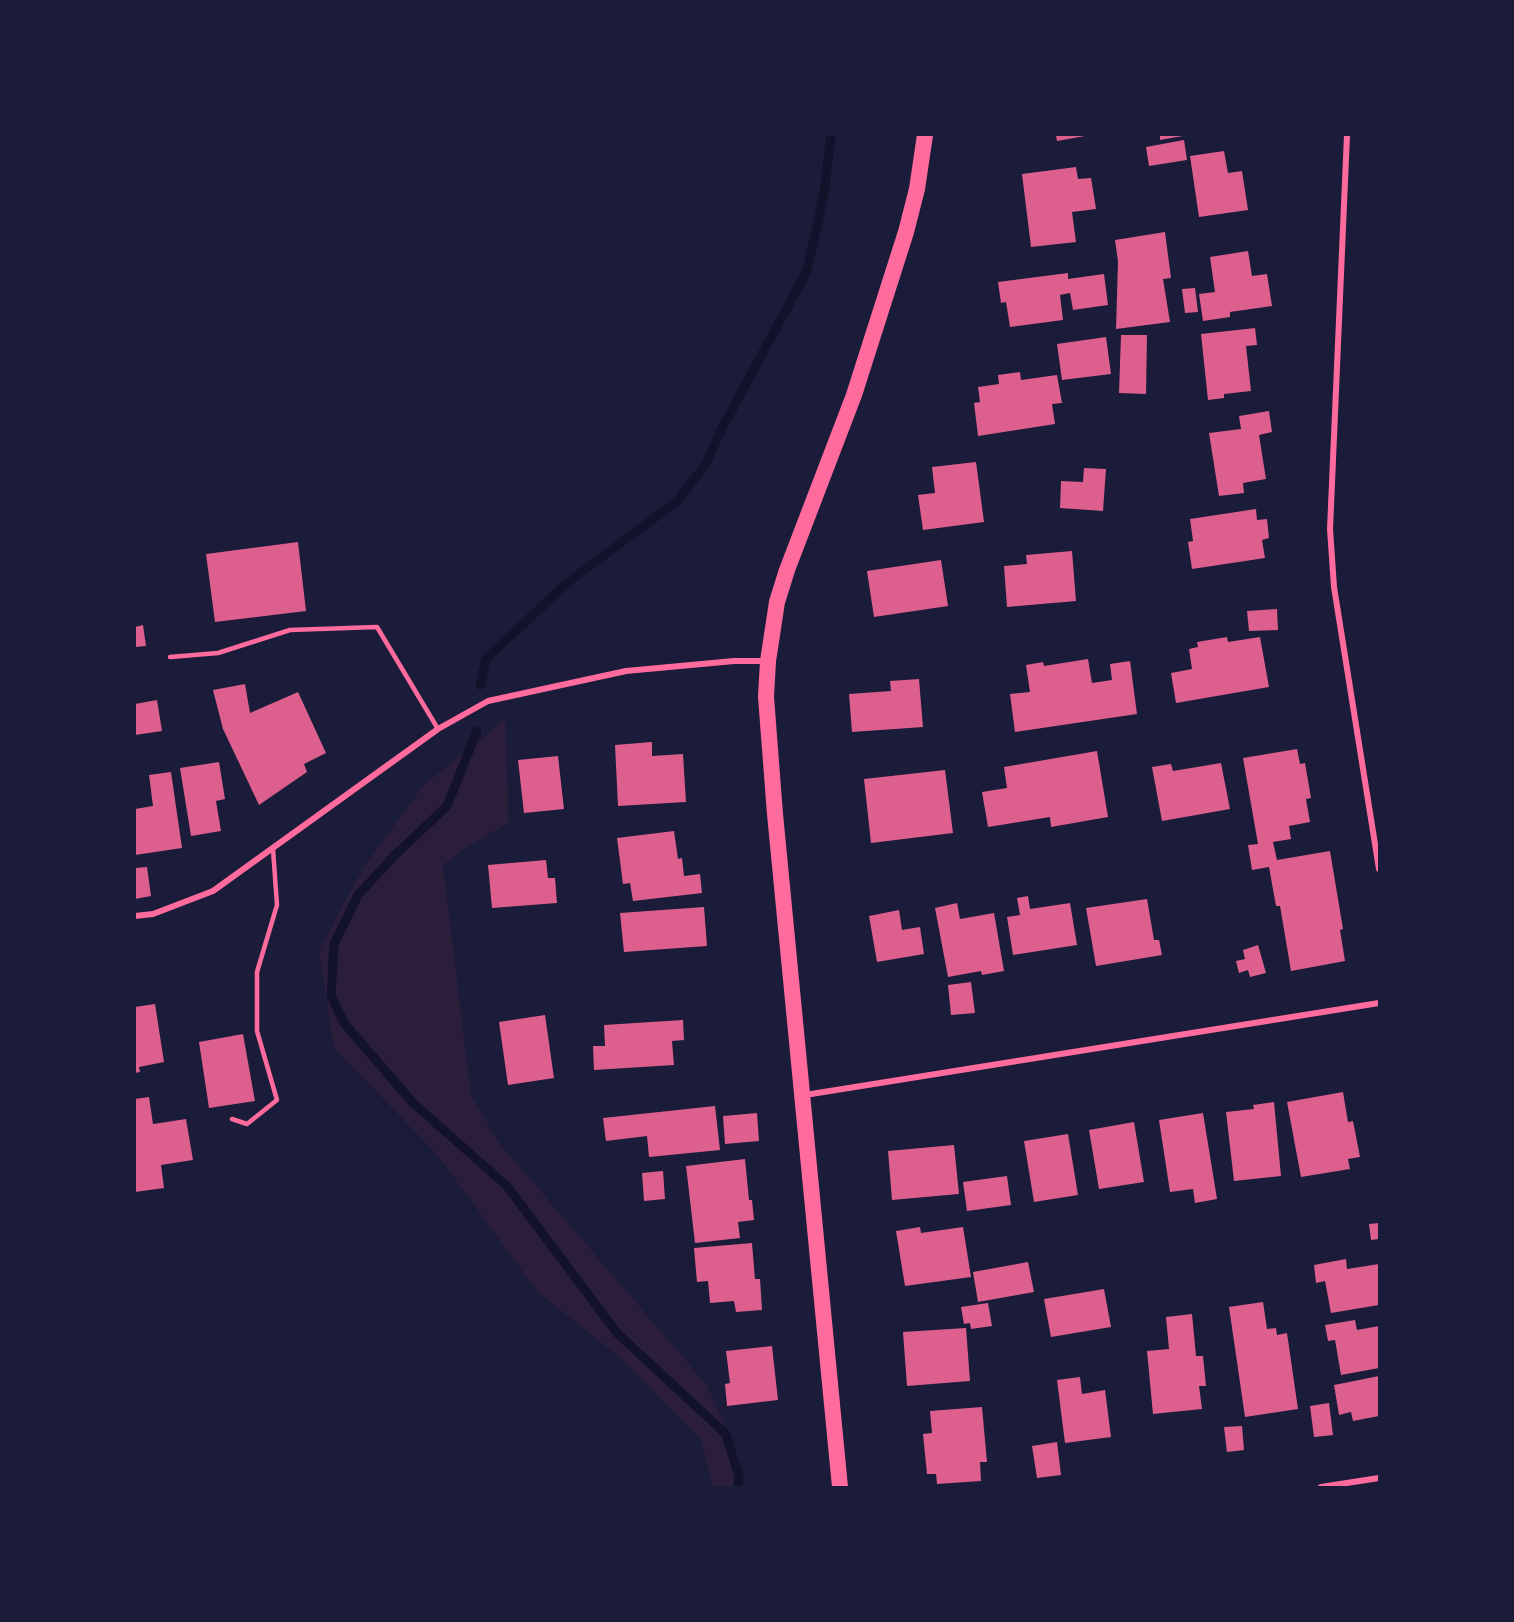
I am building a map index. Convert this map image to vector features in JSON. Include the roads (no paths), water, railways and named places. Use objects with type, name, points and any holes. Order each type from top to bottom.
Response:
[{"type":"highway","points":[[840,1487],[775,814],[766,697],[768,661],[777,602],[787,570],[854,395],[906,232],[917,189],[925,135]]},
{"type":"street","points":[[1347,135],[1330,530],[1334,587],[1379,868]]},
{"type":"street","points":[[135,916],[153,914],[213,891],[438,729],[488,701],[615,673],[734,661],[768,661]]},
{"type":"street","points":[[803,1095],[1379,1004]]},
{"type":"street","points":[[1321,1487],[1379,1478]]},
{"type":"lane","points":[[170,657],[218,653],[290,630],[377,627],[438,729]]},
{"type":"lane","points":[[232,1119],[247,1124],[277,1100],[257,1031],[257,972],[277,905],[273,849]]},
{"type":"waterway","points":[[480,685],[486,659],[568,582],[677,501],[706,464],[721,430],[807,271],[824,194],[831,135]]},
{"type":"waterway","points":[[477,731],[447,806],[395,855],[358,895],[334,944],[331,996],[344,1023],[413,1103],[507,1186],[617,1333],[726,1434],[739,1477],[738,1487]]}]
